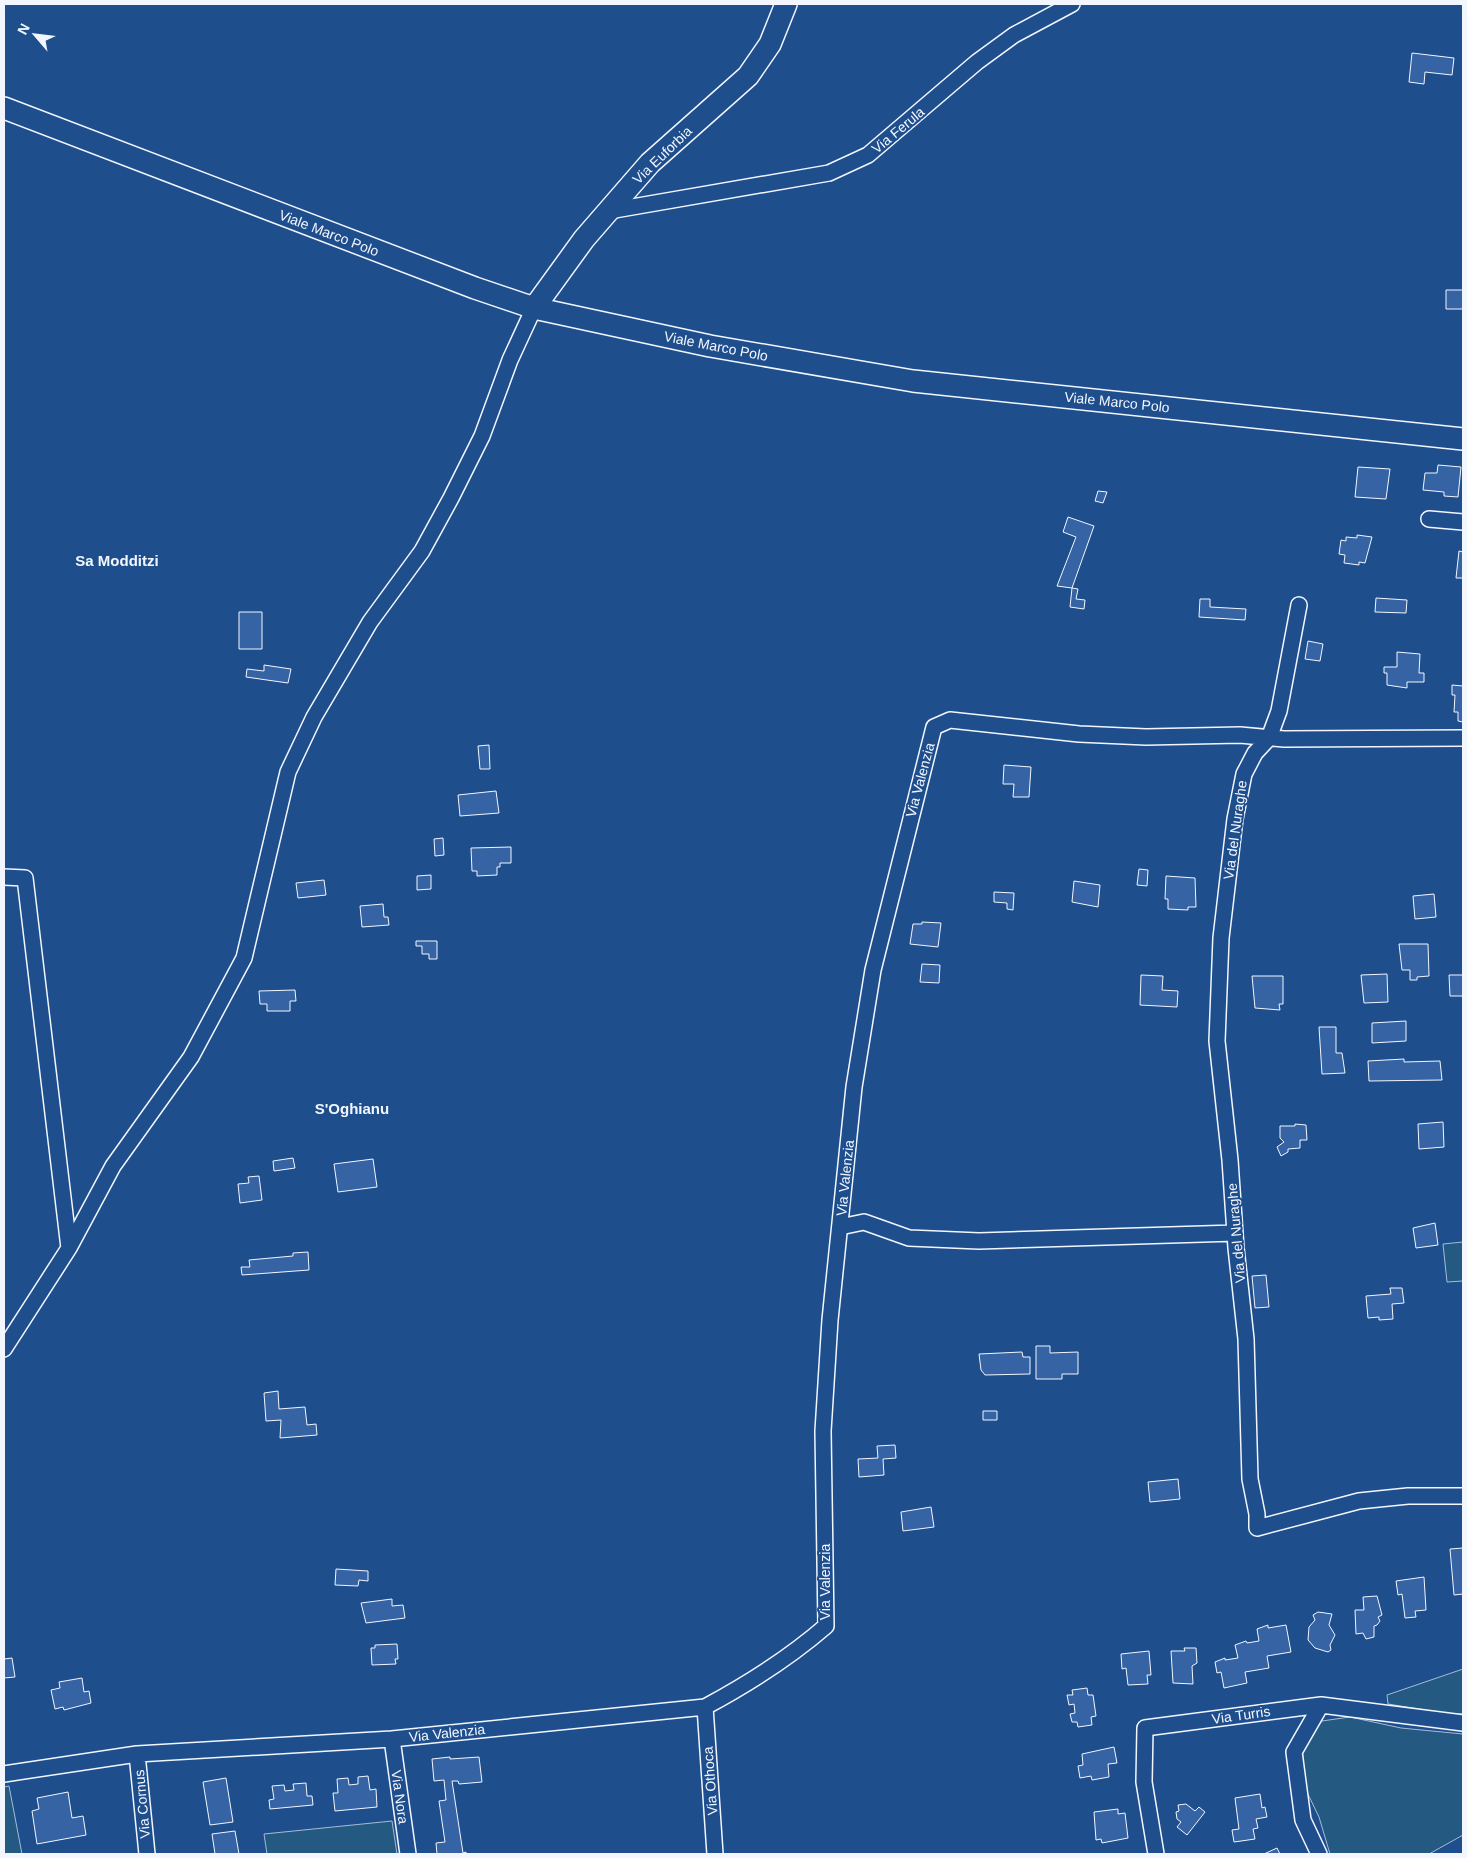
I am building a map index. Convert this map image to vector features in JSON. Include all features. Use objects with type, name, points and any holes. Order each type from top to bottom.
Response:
[{"type":"main road","name":"Via Euforbia","points":[[534,308],[584,239],[650,163],[748,76],[770,44],[786,4]]},
{"type":"main road","name":"Viale Marco Polo","points":[[4,108],[475,288],[534,308],[710,346],[913,381],[1463,439]]},
{"type":"street","name":"Via Ferula","points":[[609,211],[829,174],[868,155],[977,62],[1014,35],[1072,4]]},
{"type":"street","points":[[4,1349],[70,1248],[113,1166],[192,1057],[244,958],[288,772],[314,717],[370,622],[422,551],[451,498],[482,436],[510,360],[534,308]]},
{"type":"street","points":[[1429,519],[1463,522]]},
{"type":"street","name":"Via del Nuraghe","points":[[1299,605],[1280,711],[1270,738],[1255,753],[1244,774],[1235,819],[1221,938],[1216,1042],[1230,1160],[1246,1340],[1250,1479],[1257,1514],[1257,1528],[1359,1501],[1408,1496],[1463,1496]]},
{"type":"street","name":"Via Valenzia","points":[[4,1774],[137,1754],[392,1739],[705,1707],[742,1688],[804,1645],[826,1626],[824,1431],[830,1320],[854,1087],[873,970],[934,727],[950,720],[1080,734],[1146,737],[1240,735],[1270,738]]},
{"type":"street","points":[[1270,738],[1463,738]]},
{"type":"street","points":[[4,877],[25,878],[70,1248]]},
{"type":"street","points":[[840,1227],[864,1222],[909,1238],[979,1241],[1235,1233]]},
{"type":"street","points":[[1319,1854],[1302,1820],[1294,1752],[1321,1705]]},
{"type":"street","name":"Via Turris","points":[[1156,1854],[1144,1782],[1145,1728],[1321,1705],[1463,1723]]},
{"type":"street","name":"Via Othoca","points":[[705,1707],[715,1854]]},
{"type":"street","name":"Via Nora","points":[[392,1739],[408,1854]]},
{"type":"street","name":"Via Cornus","points":[[137,1754],[147,1854]]},
{"type":"shaded area","points":[[1463,1242],[1463,1281],[1447,1282],[1443,1244]]},
{"type":"shaded area","points":[[1463,1669],[1463,1714],[1450,1714],[1388,1704],[1387,1695]]},
{"type":"shaded area","points":[[1350,1717],[1401,1728],[1463,1734],[1463,1835],[1429,1854],[1330,1854],[1319,1817],[1305,1788],[1302,1745],[1322,1721]]},
{"type":"shaded area","points":[[9,1786],[22,1854],[4,1854],[4,1787]]},
{"type":"shaded area","points":[[392,1821],[397,1854],[267,1854],[264,1834]]},
{"type":"building","points":[[1412,53],[1454,58],[1452,75],[1425,72],[1424,84],[1409,82]]},
{"type":"building","points":[[1446,290],[1463,290],[1463,309],[1446,309]]},
{"type":"building","points":[[1438,465],[1461,467],[1458,497],[1444,496],[1444,492],[1423,490],[1425,473],[1437,473]]},
{"type":"building","points":[[1358,467],[1390,469],[1386,499],[1355,497]]},
{"type":"building","points":[[1098,491],[1107,492],[1103,503],[1095,501]]},
{"type":"building","points":[[1068,517],[1094,526],[1072,588],[1057,586],[1076,537],[1063,532]]},
{"type":"building","points":[[1357,535],[1372,537],[1365,563],[1359,562],[1359,565],[1344,563],[1345,555],[1339,554],[1341,540],[1346,541],[1346,537],[1357,538]]},
{"type":"building","points":[[1459,551],[1463,552],[1463,578],[1456,578]]},
{"type":"building","points":[[1072,588],[1078,589],[1076,599],[1085,600],[1084,609],[1070,607]]},
{"type":"building","points":[[1376,598],[1407,600],[1406,613],[1375,612]]},
{"type":"building","points":[[1200,599],[1210,599],[1210,607],[1246,609],[1245,620],[1199,617]]},
{"type":"building","points":[[239,612],[262,612],[262,649],[239,649]]},
{"type":"building","points":[[1308,641],[1323,644],[1320,661],[1305,659]]},
{"type":"building","points":[[1397,652],[1420,654],[1419,673],[1424,673],[1424,682],[1407,682],[1407,688],[1387,685],[1387,673],[1384,673],[1384,667],[1397,667]]},
{"type":"building","points":[[264,665],[291,669],[288,683],[246,677],[247,669],[264,671]]},
{"type":"building","points":[[1452,685],[1463,686],[1463,722],[1458,721],[1458,712],[1454,712],[1455,695],[1452,695]]},
{"type":"building","points":[[489,745],[490,769],[480,769],[478,746]]},
{"type":"building","points":[[1004,765],[1031,767],[1029,797],[1013,797],[1014,784],[1003,784]]},
{"type":"building","points":[[496,791],[499,813],[460,816],[458,795]]},
{"type":"building","points":[[443,838],[444,855],[435,856],[434,839]]},
{"type":"building","points":[[511,847],[511,863],[500,863],[500,867],[497,867],[497,875],[477,876],[477,871],[472,871],[471,848]]},
{"type":"building","points":[[1139,869],[1148,870],[1147,886],[1137,885]]},
{"type":"building","points":[[431,875],[431,889],[417,890],[417,876]]},
{"type":"building","points":[[1166,876],[1195,878],[1196,907],[1188,907],[1188,910],[1168,909],[1168,899],[1165,899]]},
{"type":"building","points":[[324,880],[326,895],[298,898],[296,883]]},
{"type":"building","points":[[1074,881],[1100,885],[1098,907],[1072,902]]},
{"type":"building","points":[[994,892],[1014,893],[1013,910],[1007,909],[1007,903],[994,902]]},
{"type":"building","points":[[1434,894],[1436,917],[1415,919],[1413,896]]},
{"type":"building","points":[[383,904],[384,917],[388,917],[389,925],[362,927],[360,906]]},
{"type":"building","points":[[922,922],[941,923],[938,947],[910,944],[913,924],[922,924]]},
{"type":"building","points":[[416,941],[437,941],[437,959],[429,959],[429,954],[422,954],[422,946],[416,946]]},
{"type":"building","points":[[1399,944],[1428,944],[1429,976],[1410,980],[1410,970],[1402,970]]},
{"type":"building","points":[[922,964],[940,965],[939,983],[920,982]]},
{"type":"building","points":[[1387,974],[1388,1002],[1364,1003],[1361,975]]},
{"type":"building","points":[[1141,975],[1163,976],[1162,990],[1178,991],[1177,1007],[1140,1005]]},
{"type":"building","points":[[1449,975],[1463,975],[1463,996],[1450,996]]},
{"type":"building","points":[[1252,976],[1283,976],[1283,1004],[1279,1004],[1280,1010],[1255,1008]]},
{"type":"building","points":[[295,990],[296,1001],[290,1001],[290,1011],[267,1011],[267,1004],[260,1004],[259,991]]},
{"type":"building","points":[[1406,1021],[1406,1041],[1372,1043],[1372,1023]]},
{"type":"building","points":[[1319,1027],[1336,1027],[1336,1053],[1342,1053],[1345,1073],[1322,1074]]},
{"type":"building","points":[[1404,1059],[1404,1062],[1440,1061],[1442,1080],[1369,1081],[1368,1061]]},
{"type":"building","points":[[1443,1122],[1444,1147],[1419,1149],[1418,1124]]},
{"type":"building","points":[[1295,1124],[1306,1125],[1307,1140],[1300,1140],[1300,1148],[1288,1149],[1288,1152],[1281,1156],[1277,1147],[1284,1142],[1280,1138],[1280,1126],[1295,1126]]},
{"type":"building","points":[[293,1158],[295,1168],[274,1171],[273,1161]]},
{"type":"building","points":[[373,1159],[377,1187],[338,1192],[334,1164]]},
{"type":"building","points":[[259,1176],[262,1200],[240,1203],[238,1184],[249,1183],[248,1177]]},
{"type":"building","points":[[1435,1223],[1438,1245],[1416,1248],[1413,1228]]},
{"type":"building","points":[[308,1252],[309,1270],[242,1275],[241,1267],[250,1267],[249,1260],[293,1256],[293,1253]]},
{"type":"building","points":[[1266,1275],[1269,1307],[1255,1308],[1252,1276]]},
{"type":"building","points":[[1390,1288],[1402,1288],[1404,1303],[1392,1304],[1393,1319],[1379,1320],[1379,1317],[1368,1318],[1366,1296],[1391,1294]]},
{"type":"building","points":[[1036,1346],[1050,1346],[1050,1353],[1078,1352],[1078,1374],[1062,1374],[1062,1379],[1036,1379]]},
{"type":"building","points":[[1022,1352],[1023,1357],[1030,1357],[1030,1374],[985,1375],[981,1370],[979,1354]]},
{"type":"building","points":[[278,1391],[279,1409],[305,1407],[307,1425],[316,1424],[317,1435],[280,1438],[281,1420],[266,1421],[264,1393]]},
{"type":"building","points":[[983,1411],[997,1411],[997,1420],[983,1420]]},
{"type":"building","points":[[895,1445],[896,1458],[883,1459],[884,1475],[859,1477],[858,1459],[878,1458],[877,1446]]},
{"type":"building","points":[[1178,1479],[1180,1499],[1150,1502],[1148,1482]]},
{"type":"building","points":[[931,1507],[934,1527],[903,1531],[901,1512]]},
{"type":"building","points":[[1463,1548],[1463,1594],[1454,1595],[1450,1549]]},
{"type":"building","points":[[336,1569],[368,1571],[368,1581],[359,1580],[358,1586],[335,1585]]},
{"type":"building","points":[[1424,1577],[1426,1610],[1415,1611],[1416,1617],[1405,1618],[1402,1594],[1398,1595],[1396,1581]]},
{"type":"building","points":[[1377,1596],[1382,1615],[1378,1617],[1380,1621],[1374,1626],[1374,1637],[1366,1639],[1363,1633],[1356,1634],[1355,1610],[1364,1610],[1363,1597]]},
{"type":"building","points":[[392,1599],[392,1606],[403,1605],[405,1618],[366,1623],[361,1603]]},
{"type":"building","points":[[1318,1612],[1332,1614],[1329,1625],[1335,1635],[1330,1645],[1331,1650],[1328,1652],[1315,1648],[1308,1640],[1309,1627],[1315,1620],[1313,1615]]},
{"type":"building","points":[[1268,1625],[1268,1628],[1286,1625],[1291,1652],[1267,1656],[1269,1668],[1245,1672],[1247,1683],[1224,1688],[1221,1672],[1217,1673],[1215,1662],[1225,1658],[1225,1660],[1238,1658],[1235,1645],[1246,1641],[1247,1643],[1259,1641],[1257,1629]]},
{"type":"building","points":[[397,1644],[398,1659],[395,1659],[396,1664],[372,1665],[371,1648],[375,1648],[375,1645]]},
{"type":"building","points":[[1184,1648],[1196,1648],[1197,1663],[1192,1666],[1193,1684],[1173,1683],[1171,1651],[1185,1651]]},
{"type":"building","points":[[1149,1651],[1151,1675],[1147,1675],[1148,1684],[1128,1685],[1126,1668],[1122,1669],[1121,1654]]},
{"type":"building","points":[[12,1658],[15,1677],[4,1678],[4,1659]]},
{"type":"building","points":[[82,1678],[84,1692],[89,1691],[91,1703],[64,1710],[63,1707],[55,1709],[51,1690],[60,1688],[59,1682]]},
{"type":"building","points":[[1087,1688],[1088,1695],[1093,1695],[1096,1716],[1091,1717],[1092,1725],[1078,1727],[1077,1722],[1072,1722],[1070,1714],[1075,1713],[1074,1704],[1069,1705],[1067,1695],[1073,1695],[1072,1690]]},
{"type":"building","points":[[1114,1747],[1117,1763],[1108,1764],[1109,1777],[1092,1780],[1091,1776],[1080,1778],[1078,1766],[1083,1765],[1082,1754]]},
{"type":"building","points":[[450,1757],[450,1759],[479,1757],[482,1782],[459,1784],[458,1781],[452,1781],[463,1853],[466,1852],[466,1854],[437,1854],[436,1843],[445,1842],[439,1801],[446,1800],[444,1780],[434,1781],[432,1759]]},
{"type":"building","points":[[368,1776],[370,1790],[376,1789],[377,1807],[335,1811],[333,1793],[338,1793],[337,1779],[348,1778],[349,1785],[358,1784],[358,1777]]},
{"type":"building","points":[[226,1778],[233,1822],[210,1825],[203,1782]]},
{"type":"building","points":[[306,1783],[307,1796],[312,1796],[313,1805],[270,1809],[269,1800],[274,1799],[272,1786],[284,1785],[285,1791],[294,1790],[293,1784]]},
{"type":"building","points":[[68,1792],[72,1818],[83,1816],[86,1835],[37,1844],[32,1811],[39,1809],[37,1798]]},
{"type":"building","points":[[1260,1794],[1262,1808],[1265,1807],[1267,1817],[1256,1819],[1258,1828],[1253,1829],[1255,1839],[1234,1842],[1232,1830],[1239,1829],[1235,1798]]},
{"type":"building","points":[[1186,1804],[1195,1811],[1199,1807],[1205,1812],[1187,1835],[1177,1827],[1181,1822],[1177,1819],[1176,1812],[1179,1811],[1178,1805]]},
{"type":"building","points":[[1118,1809],[1118,1814],[1125,1813],[1128,1838],[1102,1843],[1101,1839],[1096,1840],[1094,1812]]},
{"type":"building","points":[[235,1831],[239,1854],[215,1854],[212,1834]]},
{"type":"building","points":[[1277,1848],[1280,1854],[1264,1854]]},
{"type":"district","name":"Sa Modditzi","points":[[117,561]]},
{"type":"district","name":"S'Oghianu","points":[[352,1109]]}]
